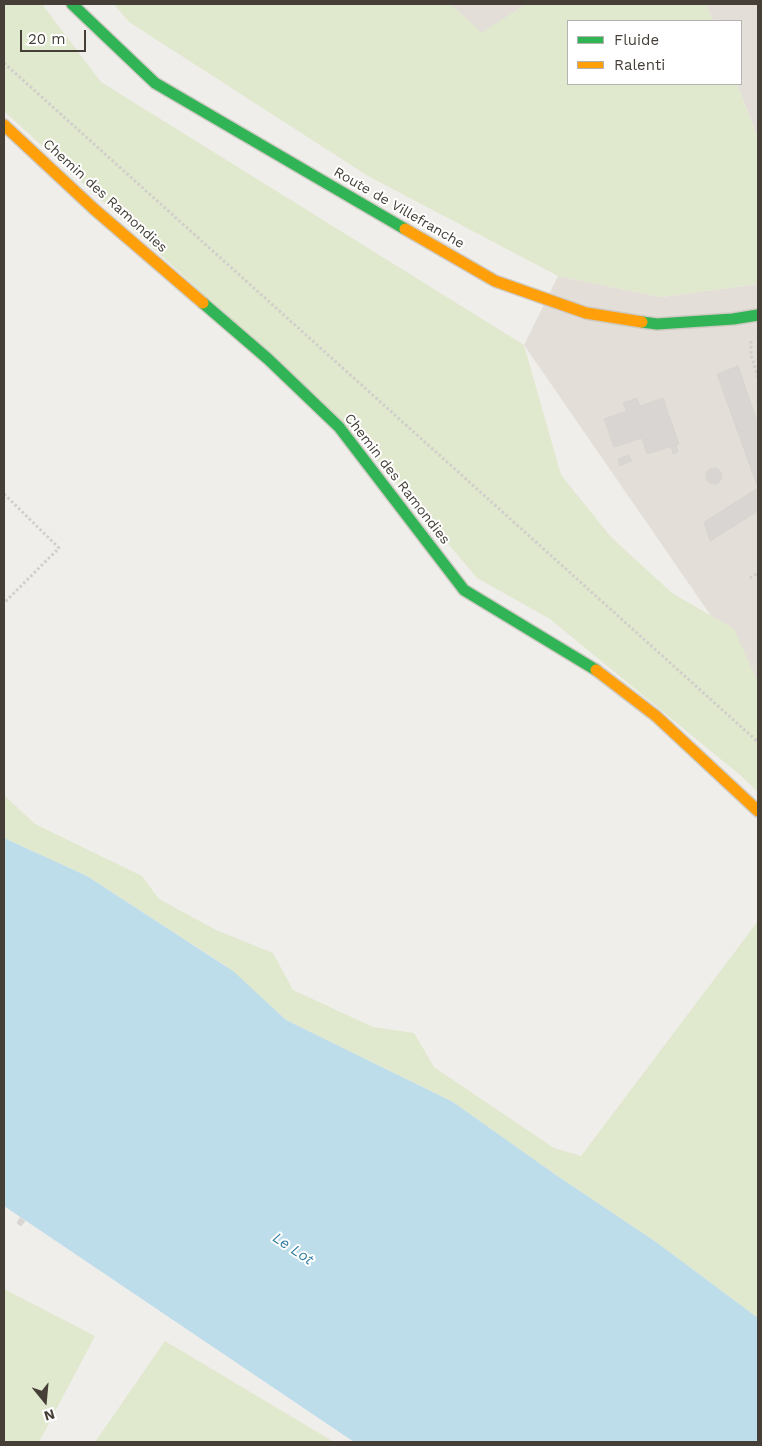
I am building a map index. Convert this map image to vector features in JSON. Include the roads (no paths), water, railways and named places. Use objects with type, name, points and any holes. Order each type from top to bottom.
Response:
[{"type":"street","name":"Route de Villefranche","points":[[72,4],[155,83],[495,281],[586,313],[657,324],[733,319],[755,315]]},
{"type":"street","name":"Chemin des Ramondies","points":[[4,125],[94,209],[268,359],[339,427],[464,590],[594,668],[656,716],[758,810]]},
{"type":"water","name":"Le Lot","points":[[4,838],[87,876],[233,971],[286,1020],[453,1102],[556,1175],[656,1242],[758,1318],[758,1442],[354,1442],[4,1206]]}]
